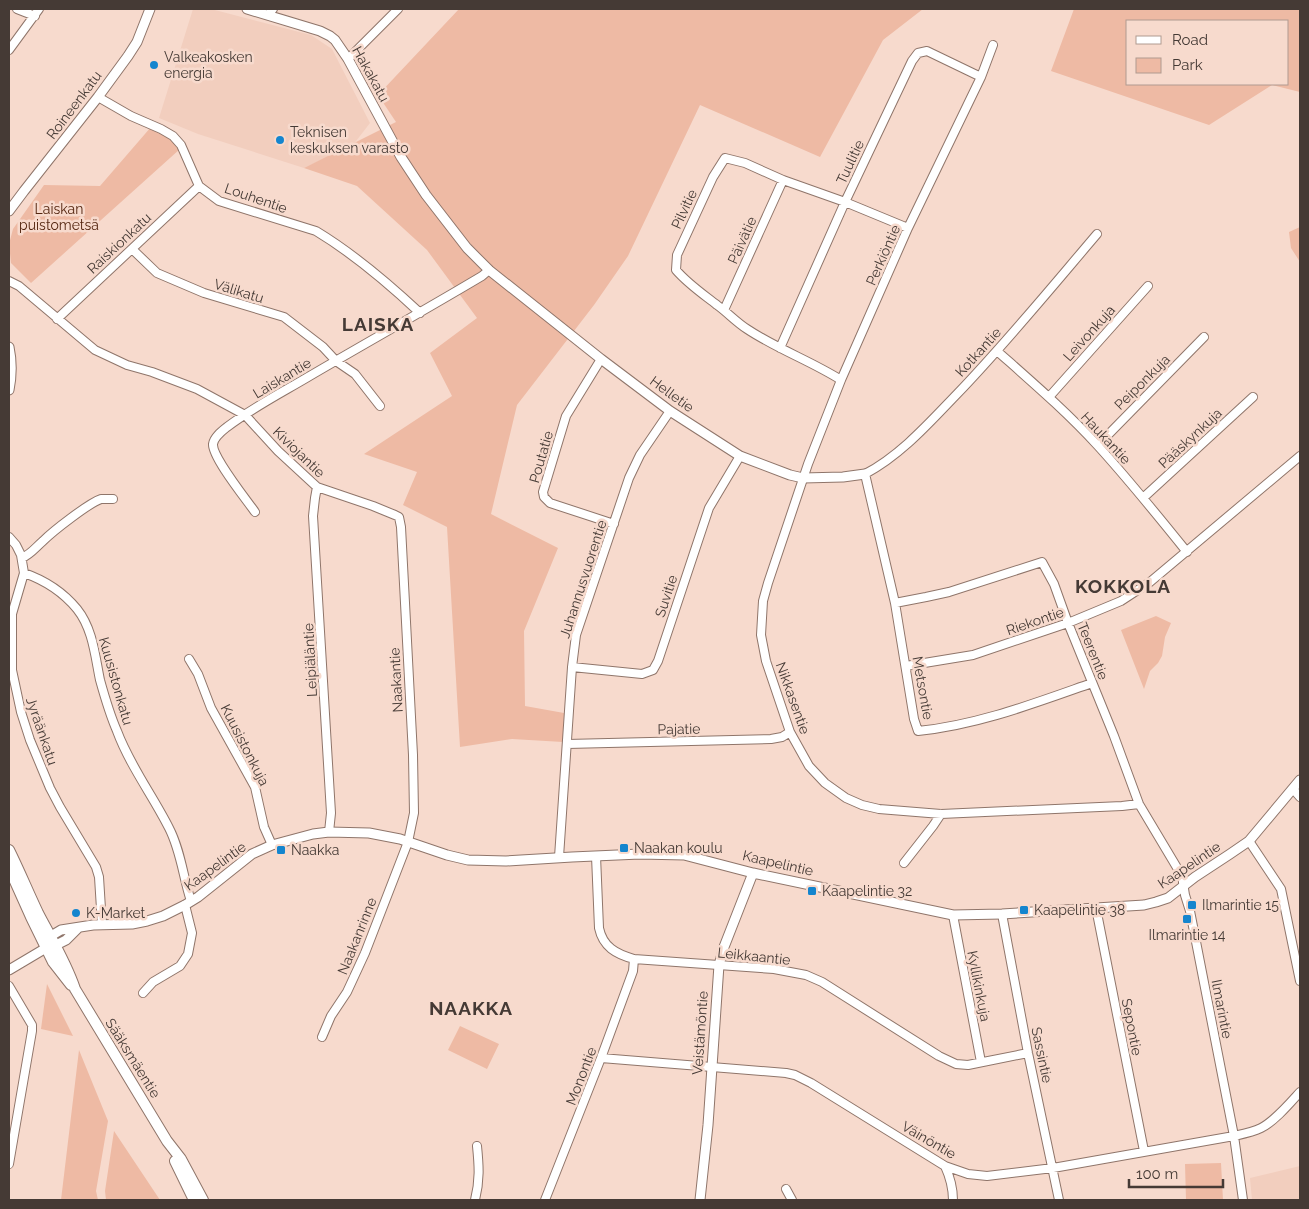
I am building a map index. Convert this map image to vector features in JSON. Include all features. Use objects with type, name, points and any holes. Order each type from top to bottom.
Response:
[{"type":"main road","name":"Sääksmäentie","points":[[9,850],[51,943]]},
{"type":"main road","name":"Sääksmäentie","points":[[9,868],[71,976],[75,989],[167,1141],[186,1167],[203,1200]]},
{"type":"main road","name":"Sääksmäentie","points":[[167,1141],[174,1160],[194,1200]]},
{"type":"street","points":[[9,50],[37,12],[17,9]]},
{"type":"street","name":"Roineenkatu","points":[[9,211],[98,98],[137,42],[150,9]]},
{"type":"street","name":"Hakakatu","points":[[247,9],[271,12],[320,31],[330,36],[341,47],[401,158],[416,181],[467,248],[490,270]]},
{"type":"street","points":[[348,58],[398,9]]},
{"type":"street","name":"Perkiöntie","points":[[803,478],[842,380],[908,228],[981,77],[993,45]]},
{"type":"street","name":"Tuulitie","points":[[780,348],[845,202],[912,61],[918,53],[927,51],[981,77]]},
{"type":"street","name":"Louhentie","points":[[98,98],[173,136],[181,145],[199,186],[219,201],[316,231],[389,284],[420,313]]},
{"type":"street","name":"Pilvitie","points":[[842,380],[827,370],[780,348],[746,329],[683,278],[676,270],[677,255],[713,177],[725,158],[745,163],[783,180],[845,202],[908,228]]},
{"type":"street","name":"Päivätie","points":[[724,310],[783,180]]},
{"type":"street","name":"Raiskionkatu","points":[[57,319],[199,186]]},
{"type":"street","name":"Kotkantie","points":[[865,474],[880,466],[901,449],[939,412],[997,351],[1097,234]]},
{"type":"street","name":"Välikatu","points":[[132,249],[157,273],[204,293],[284,317],[354,374],[380,406]]},
{"type":"street","name":"Laiskantie","points":[[9,282],[19,286],[95,350],[127,366],[152,372],[197,389],[245,415],[490,270]]},
{"type":"street","name":"Helletie","points":[[490,270],[601,359],[670,411],[740,456],[803,478],[836,478],[865,474]]},
{"type":"street","name":"Leivonkuja","points":[[1049,397],[1148,286]]},
{"type":"street","name":"Peiponkuja","points":[[1098,445],[1204,337]]},
{"type":"street","points":[[9,347],[11,358],[9,390]]},
{"type":"street","name":"Haukantie","points":[[997,351],[1049,397],[1098,445],[1187,552]]},
{"type":"street","name":"Poutatie","points":[[601,359],[566,416],[543,492],[544,497],[550,503],[614,524]]},
{"type":"street","name":"Pääskynkuja","points":[[1143,498],[1253,397]]},
{"type":"street","name":"Juhannusvuorentie","points":[[558,857],[576,635],[629,478],[640,455],[670,411]]},
{"type":"street","points":[[245,415],[226,428],[213,442],[214,450],[219,460],[255,512]]},
{"type":"street","name":"Kiviojantie","points":[[245,415],[278,451],[317,487],[399,517]]},
{"type":"street","name":"Suvitie","points":[[572,666],[642,674],[653,670],[658,661],[708,508],[740,456]]},
{"type":"street","name":"Riekontie","points":[[906,666],[973,655],[1068,623],[1120,601],[1150,582],[1300,456]]},
{"type":"street","name":"Metsontie","points":[[865,474],[895,603],[914,718],[918,731],[979,720],[1024,707],[1092,683]]},
{"type":"street","name":"Nikkasentie","points":[[803,478],[763,602],[761,635],[766,660],[790,732],[809,766],[826,783],[846,798],[862,805],[879,809],[941,814],[1138,804]]},
{"type":"street","name":"Leipiäläntie","points":[[317,487],[314,516],[331,813],[329,832]]},
{"type":"street","points":[[22,558],[31,554],[50,535],[88,506],[101,500],[113,499]]},
{"type":"street","name":"Naakantie","points":[[399,517],[413,755],[414,813],[408,842]]},
{"type":"street","name":"Jyräänkatu","points":[[9,537],[16,545],[22,558],[24,573],[12,614],[12,670],[21,712],[30,740],[50,788],[96,867],[99,877],[102,925]]},
{"type":"street","name":"Teerentie","points":[[895,603],[949,592],[1042,562],[1054,584],[1114,736],[1138,804],[1182,876],[1183,887]]},
{"type":"street","name":"Kuusistonkatu","points":[[24,573],[38,578],[63,595],[77,609],[85,623],[91,636],[106,703],[118,733],[129,759],[170,829],[179,852],[192,933],[188,954],[180,966],[153,982],[143,993]]},
{"type":"street","name":"Kuusistonkuja","points":[[189,660],[198,674],[211,708],[255,787],[264,827],[272,845]]},
{"type":"street","name":"Pajatie","points":[[567,744],[771,739],[782,737],[790,732]]},
{"type":"street","name":"Kaapelintie","points":[[9,970],[51,943],[66,940],[78,928],[93,925],[132,924],[163,916],[188,903],[252,854],[272,845],[313,834],[329,832],[370,833],[468,860],[506,861],[558,857],[676,854],[708,860],[753,873],[953,915],[1002,914],[1144,905],[1168,898],[1249,840],[1300,780]]},
{"type":"street","points":[[1293,789],[1300,797]]},
{"type":"street","points":[[904,863],[941,814]]},
{"type":"street","points":[[1249,840],[1281,889],[1300,981]]},
{"type":"street","name":"Naakanrinne","points":[[322,1037],[331,1016],[347,992],[365,953],[408,842]]},
{"type":"street","name":"Leikkaantie","points":[[596,856],[599,928],[601,936],[608,947],[620,955],[634,959],[774,969],[806,975],[822,982],[939,1056],[956,1064],[968,1065],[1028,1053]]},
{"type":"street","name":"Veistämöntie","points":[[700,1200],[708,1125],[719,965],[724,947],[753,873]]},
{"type":"street","name":"Ilmarintie","points":[[1183,887],[1190,911],[1234,1136],[1243,1200]]},
{"type":"street","name":"Sepontie","points":[[1096,908],[1144,1152]]},
{"type":"street","name":"Sassintie","points":[[1002,914],[1028,1053],[1059,1200]]},
{"type":"street","name":"Kyllikinkuja","points":[[953,915],[981,1062]]},
{"type":"street","name":"Monontie","points":[[545,1200],[601,1058],[633,971],[634,959]]},
{"type":"street","points":[[9,986],[32,1025],[9,1164]]},
{"type":"street","name":"Väinöntie","points":[[601,1058],[795,1075],[945,1166],[968,1174],[987,1176],[1053,1168],[1234,1136],[1262,1127],[1272,1120],[1300,1092]]},
{"type":"street","points":[[475,1200],[479,1184],[476,1146]]},
{"type":"street","points":[[945,1166],[950,1180],[953,1200]]},
{"type":"street","points":[[786,1189],[792,1200]]},
{"type":"shaded area","points":[[193,9],[211,9],[311,35],[332,49],[370,123],[353,145],[304,168],[198,134],[159,118]]},
{"type":"shaded area","points":[[1300,1166],[1300,1200],[1252,1200],[1250,1178]]},
{"type":"green space","points":[[459,9],[923,9],[883,40],[820,157],[700,105],[628,256],[594,305],[517,405],[491,514],[558,548],[524,631],[525,706],[564,713],[563,742],[512,739],[460,747],[447,527],[403,505],[417,472],[364,454],[452,396],[430,353],[477,318],[427,250],[357,186],[304,168],[396,122],[378,95]]},
{"type":"green space","points":[[1074,9],[1300,9],[1300,92],[1272,85],[1209,125],[1051,71]]},
{"type":"green space","name":"Laiskan puistometsä","points":[[151,127],[173,139],[180,149],[31,283],[11,263],[9,244],[13,229],[44,185],[100,186]]},
{"type":"green space","points":[[1300,227],[1300,262],[1291,248],[1289,232]]},
{"type":"green space","points":[[1156,616],[1171,623],[1165,637],[1162,656],[1150,671],[1144,689],[1121,630]]},
{"type":"green space","points":[[47,984],[73,1036],[41,1029]]},
{"type":"green space","points":[[460,1026],[499,1044],[487,1069],[448,1050]]},
{"type":"green space","points":[[79,1050],[108,1121],[96,1191],[98,1200],[61,1200]]},
{"type":"green space","points":[[114,1131],[160,1200],[106,1200],[105,1191]]},
{"type":"green space","points":[[1221,1163],[1223,1200],[1186,1200],[1185,1164]]},
{"type":"place","name":"Valkeakosken energia","points":[[154,65]]},
{"type":"place","name":"Teknisen keskuksen varasto","points":[[280,140]]},
{"type":"place","name":"Naakan koulu","points":[[624,848]]},
{"type":"place","name":"Naakka","points":[[281,850]]},
{"type":"place","name":"Kaapelintie 32","points":[[812,891]]},
{"type":"place","name":"Ilmarintie 15","points":[[1192,905]]},
{"type":"place","name":"Kaapelintie 38","points":[[1024,910]]},
{"type":"place","name":"K-Market","points":[[76,913]]},
{"type":"place","name":"Ilmarintie 14","points":[[1187,919]]},
{"type":"district","name":"LAISKA","points":[[378,324]]},
{"type":"district","name":"KOKKOLA","points":[[1123,586]]},
{"type":"district","name":"NAAKKA","points":[[471,1008]]}]
